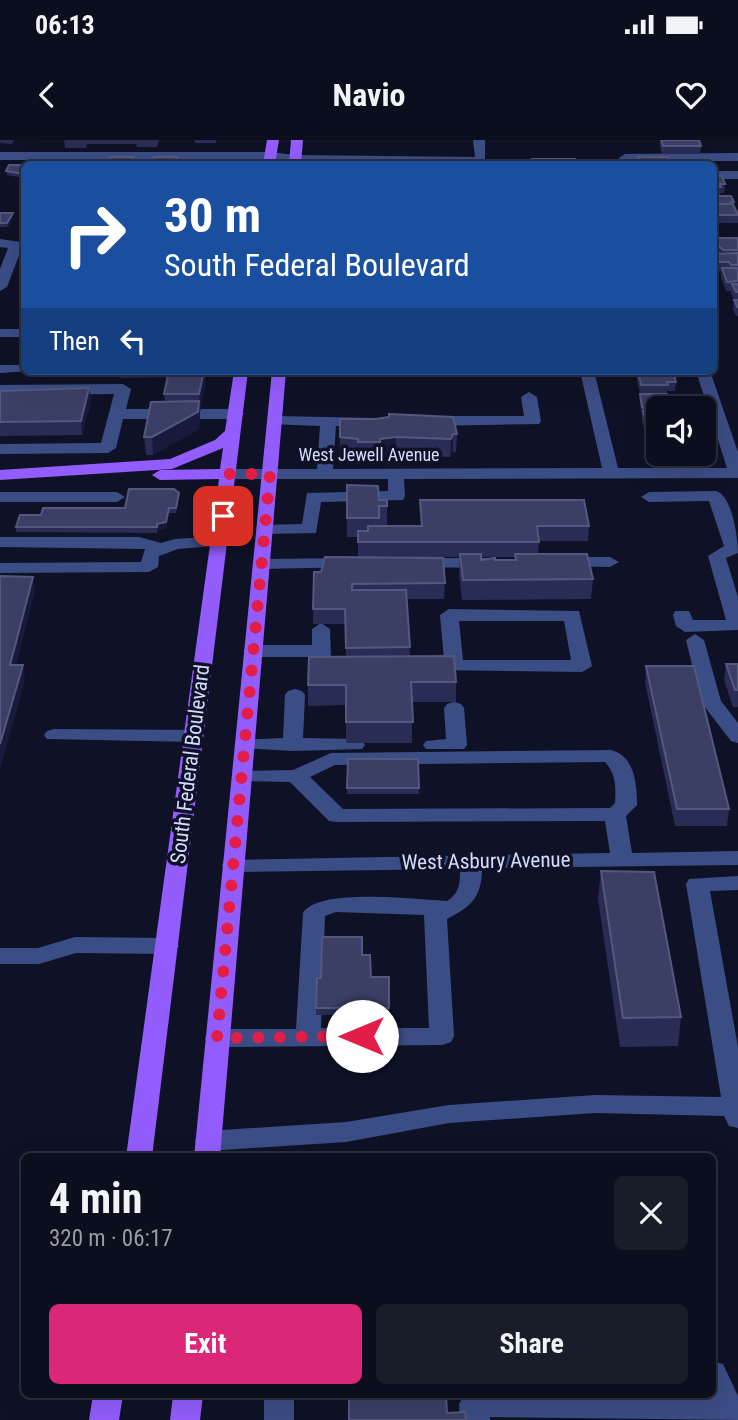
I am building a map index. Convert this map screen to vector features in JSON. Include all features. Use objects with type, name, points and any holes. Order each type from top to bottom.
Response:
[{"type":"main road","points":[[269,160],[273,140]]},
{"type":"main road","points":[[295,161],[297,140]]},
{"type":"main road","name":"South Federal Boulevard","points":[[140,1153],[241,375]]},
{"type":"main road","points":[[208,1149],[279,375]]},
{"type":"main road","points":[[0,475],[172,464],[221,443],[234,432]]},
{"type":"main road","name":"West Jewell Avenue","points":[[0,475],[229,474]]},
{"type":"main road","points":[[104,1420],[108,1398]]},
{"type":"main road","points":[[185,1420],[188,1398]]},
{"type":"street","points":[[57,156],[64,140]]},
{"type":"street","points":[[159,156],[163,140]]},
{"type":"street","points":[[181,156],[183,140]]},
{"type":"street","points":[[479,140],[482,161]]},
{"type":"street","points":[[0,156],[57,156],[105,160],[181,156],[269,160]]},
{"type":"street","points":[[626,161],[625,158],[672,161],[738,157]]},
{"type":"street","points":[[717,175],[738,175]]},
{"type":"street","points":[[0,243],[16,245],[0,287]]},
{"type":"street","points":[[10,263],[21,263]]},
{"type":"street","points":[[0,333],[21,333]]},
{"type":"street","points":[[0,369],[21,369]]},
{"type":"street","points":[[588,375],[611,473]]},
{"type":"street","points":[[704,375],[737,473]]},
{"type":"street","points":[[0,390],[123,389],[108,448],[0,449]]},
{"type":"street","points":[[408,421],[533,421],[529,397]]},
{"type":"street","points":[[117,414],[236,414]]},
{"type":"street","points":[[275,421],[382,421]]},
{"type":"street","points":[[325,474],[328,421]]},
{"type":"street","name":"West Jewell Avenue","points":[[229,474],[737,473]]},
{"type":"street","points":[[265,529],[310,530],[313,497],[397,496],[396,474]]},
{"type":"street","points":[[71,497],[77,475]]},
{"type":"street","points":[[649,497],[716,496],[734,548],[717,556],[737,625],[685,626],[682,615]]},
{"type":"street","points":[[0,497],[117,497]]},
{"type":"street","points":[[0,568],[149,568],[151,553],[175,544],[220,541]]},
{"type":"street","points":[[0,542],[139,542],[163,549]]},
{"type":"street","points":[[540,562],[610,562]]},
{"type":"street","points":[[261,564],[373,563]]},
{"type":"street","points":[[401,563],[512,563]]},
{"type":"street","points":[[414,667],[582,666],[572,615],[449,615],[454,666]]},
{"type":"street","points":[[321,629],[321,659],[335,668],[361,667]]},
{"type":"street","points":[[695,640],[711,702],[738,734]]},
{"type":"street","points":[[253,651],[321,651]]},
{"type":"street","points":[[293,745],[295,695]]},
{"type":"street","points":[[245,744],[457,745],[454,708]]},
{"type":"street","points":[[54,735],[194,736]]},
{"type":"street","points":[[242,775],[296,776],[331,759],[611,756],[623,768],[626,805],[615,814],[337,816],[296,776]]},
{"type":"street","points":[[615,814],[622,859]]},
{"type":"street","name":"West Asbury Avenue","points":[[233,865],[738,858]]},
{"type":"street","points":[[217,1038],[442,1036],[435,916],[465,901],[471,892],[471,861]]},
{"type":"street","points":[[208,1149],[346,1132],[449,1114],[569,1106],[737,1113],[697,884],[738,883]]},
{"type":"street","points":[[308,1036],[314,913],[324,907],[336,905],[451,908]]},
{"type":"street","points":[[0,956],[39,956],[75,945],[167,946]]},
{"type":"street","points":[[474,1406],[730,1414],[716,1382]]},
{"type":"street","points":[[279,1398],[279,1420]]},
{"type":"building","points":[[661,140],[699,140],[701,146],[663,146]]},
{"type":"building","points":[[110,157],[133,157],[132,161],[108,161]]},
{"type":"building","points":[[154,157],[177,157],[176,161],[153,161]]},
{"type":"building","points":[[638,157],[668,157],[670,161],[640,161]]},
{"type":"building","points":[[532,159],[575,161],[532,161]]},
{"type":"building","points":[[50,160],[99,160],[99,161]]},
{"type":"building","points":[[9,165],[21,165],[21,174],[6,171]]},
{"type":"building","points":[[717,176],[722,176],[725,184],[720,184],[721,187],[717,187]]},
{"type":"building","points":[[717,196],[731,196],[734,202],[731,202],[732,204],[717,204]]},
{"type":"building","points":[[717,204],[733,204],[738,215],[717,215]]},
{"type":"building","points":[[0,213],[13,213],[7,223],[0,223]]},
{"type":"building","points":[[717,238],[738,238],[738,250],[723,250]]},
{"type":"building","points":[[738,253],[738,265],[719,262],[717,254]]},
{"type":"building","points":[[722,268],[738,268],[738,281],[727,282]]},
{"type":"building","points":[[732,284],[738,284],[738,292],[736,292]]},
{"type":"building","points":[[168,375],[203,375],[199,394],[164,394]]},
{"type":"building","points":[[639,375],[674,375],[676,382],[667,382],[668,385],[641,385]]},
{"type":"building","points":[[89,388],[81,421],[0,422],[0,391]]},
{"type":"building","points":[[640,394],[667,394],[668,396],[646,396],[646,409],[642,407]]},
{"type":"building","points":[[199,401],[198,412],[152,437],[144,437],[151,402]]},
{"type":"building","points":[[389,414],[453,417],[457,434],[453,434],[451,439],[396,437],[380,439],[380,442],[358,442],[358,439],[340,437],[340,419],[376,419],[389,417]]},
{"type":"building","points":[[347,485],[378,486],[379,500],[387,500],[387,506],[379,506],[379,518],[347,518]]},
{"type":"building","points":[[129,489],[174,489],[179,493],[176,508],[169,508],[166,522],[157,524],[157,527],[16,527],[20,515],[41,515],[43,508],[125,508]]},
{"type":"building","points":[[420,500],[584,500],[589,526],[537,526],[539,542],[358,542],[358,531],[368,531],[368,526],[422,526]]},
{"type":"building","points":[[460,554],[481,554],[481,560],[516,560],[515,554],[587,554],[593,579],[463,580]]},
{"type":"building","points":[[325,557],[443,558],[445,583],[352,584],[352,590],[406,590],[410,647],[346,648],[345,609],[313,609],[314,572],[321,572]]},
{"type":"building","points":[[0,576],[33,577],[10,665],[23,665],[0,744]]},
{"type":"building","points":[[454,656],[456,682],[411,682],[413,722],[346,722],[346,685],[308,685],[309,657]]},
{"type":"building","points":[[726,664],[738,664],[738,690],[735,690]]},
{"type":"building","points":[[646,666],[694,666],[729,809],[677,809]]},
{"type":"building","points":[[348,759],[418,759],[419,788],[347,788]]},
{"type":"building","points":[[601,871],[654,872],[681,1017],[623,1018]]},
{"type":"building","points":[[322,937],[362,937],[362,955],[370,955],[371,977],[389,977],[389,1008],[316,1008],[317,978],[321,978]]},
{"type":"building","points":[[349,1398],[446,1398],[447,1413],[465,1412],[466,1420],[349,1420]]},
{"type":"route","points":[[223,516],[229,474],[270,474],[217,1038],[362,1036]]}]
